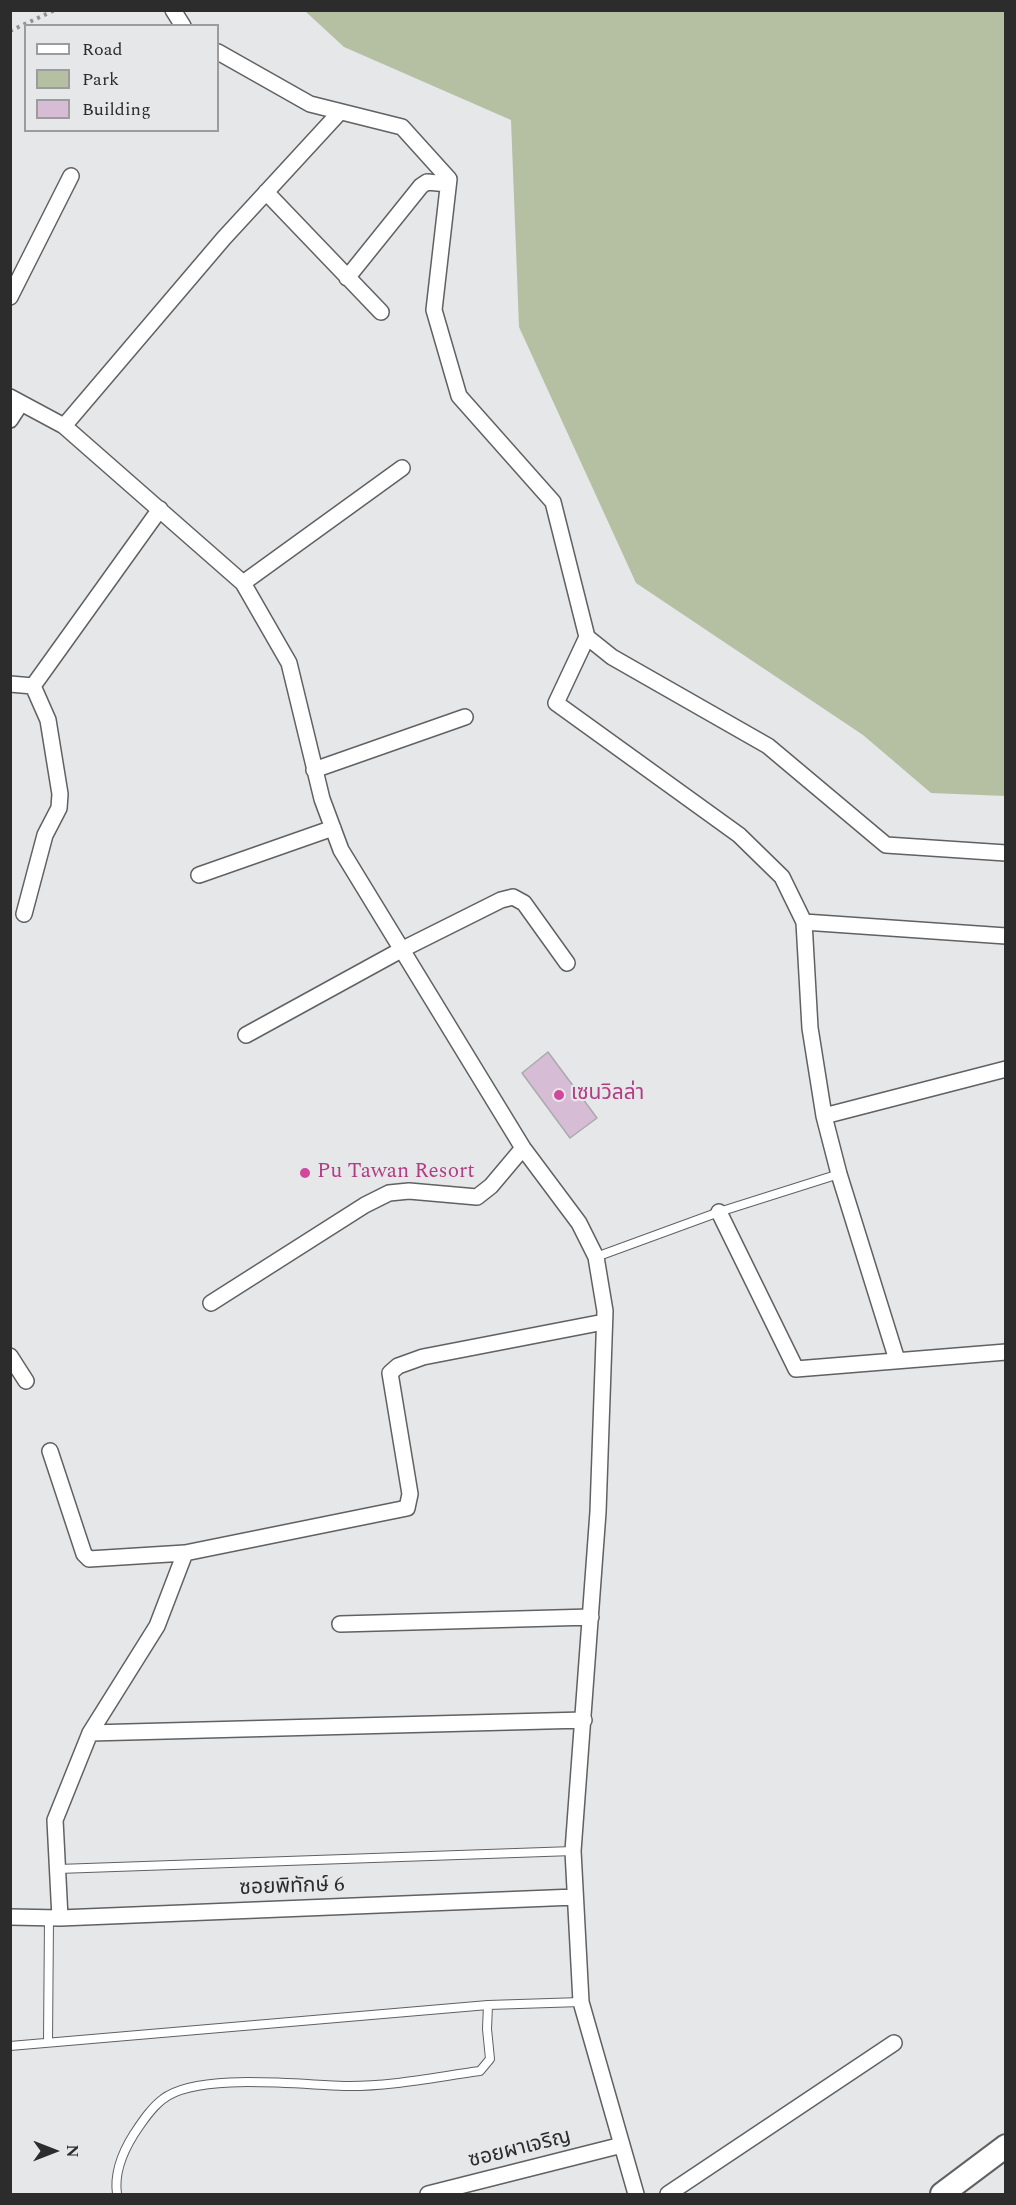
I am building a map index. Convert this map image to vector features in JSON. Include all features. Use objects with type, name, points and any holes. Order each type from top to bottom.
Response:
[{"type":"main road","points":[[948,2193],[1005,2146]]},
{"type":"street","points":[[173,10],[182,24]]},
{"type":"street","points":[[219,53],[310,104],[402,127],[449,179],[434,310],[459,396],[553,502],[586,637],[556,703],[739,835],[782,877],[804,922],[810,1028],[824,1116],[839,1174],[897,1360]]},
{"type":"street","points":[[64,426],[224,238],[340,112]]},
{"type":"street","points":[[10,297],[71,176]]},
{"type":"street","points":[[347,278],[420,186],[427,182],[448,184]]},
{"type":"street","points":[[266,192],[381,312]]},
{"type":"street","points":[[10,420],[16,400],[64,426],[243,583],[289,663],[314,770],[341,850],[523,1148],[579,1223],[596,1257],[604,1322],[598,1512],[573,1851],[581,2002],[636,2194]]},
{"type":"street","points":[[243,583],[402,468]]},
{"type":"street","points":[[33,686],[160,509]]},
{"type":"street","points":[[586,637],[612,657],[768,746],[886,845],[1005,853]]},
{"type":"street","points":[[10,684],[33,686]]},
{"type":"street","points":[[24,914],[45,835],[59,808],[60,794],[51,735],[33,686]]},
{"type":"street","points":[[314,770],[465,717]]},
{"type":"street","points":[[199,875],[333,828]]},
{"type":"street","points":[[246,1035],[402,950],[501,900],[513,897],[524,903],[567,963]]},
{"type":"street","points":[[804,922],[1005,936]]},
{"type":"street","points":[[824,1116],[1005,1069]]},
{"type":"street","points":[[211,1303],[365,1205],[389,1193],[409,1191],[477,1197],[491,1186],[523,1148]]},
{"type":"street","points":[[719,1212],[796,1370],[1005,1352]]},
{"type":"street","points":[[50,1451],[84,1554],[89,1559],[185,1553],[407,1508],[410,1494],[390,1373],[398,1366],[423,1357],[604,1322]]},
{"type":"street","points":[[10,1356],[26,1381]]},
{"type":"street","points":[[55,1918],[58,1869],[55,1820],[90,1733],[158,1626],[185,1553]]},
{"type":"street","points":[[340,1624],[591,1617]]},
{"type":"street","points":[[90,1733],[584,1720]]},
{"type":"street","name":"ซอยพิทักษ์ 6","points":[[10,1917],[55,1918],[575,1897]]},
{"type":"street","points":[[668,2194],[894,2043]]},
{"type":"street","name":"ซอยผาเจริญ","points":[[428,2194],[622,2145]]},
{"type":"lane","points":[[596,1257],[719,1212],[839,1174]]},
{"type":"lane","points":[[58,1869],[573,1851]]},
{"type":"lane","points":[[48,2042],[55,1918]]},
{"type":"lane","points":[[10,2046],[488,2005],[581,2002]]},
{"type":"lane","points":[[117,2194],[115,2179],[125,2148],[143,2120],[163,2098],[183,2089],[213,2085],[296,2082],[344,2086],[480,2071],[490,2059],[487,2029],[488,2005]]},
{"type":"path","points":[[25,24],[55,10]]},
{"type":"path","points":[[10,31],[24,24]]},
{"type":"green space","points":[[305,11],[1005,11],[1005,796],[931,793],[863,735],[636,583],[519,327],[511,120],[344,47]]},
{"type":"building","name":"เซนวิลล่า","points":[[548,1052],[597,1118],[570,1138],[522,1073]]},
{"type":"place","name":"เซนวิลล่า","points":[[559,1095]]},
{"type":"place","name":"Pu Tawan Resort","points":[[305,1173]]}]
